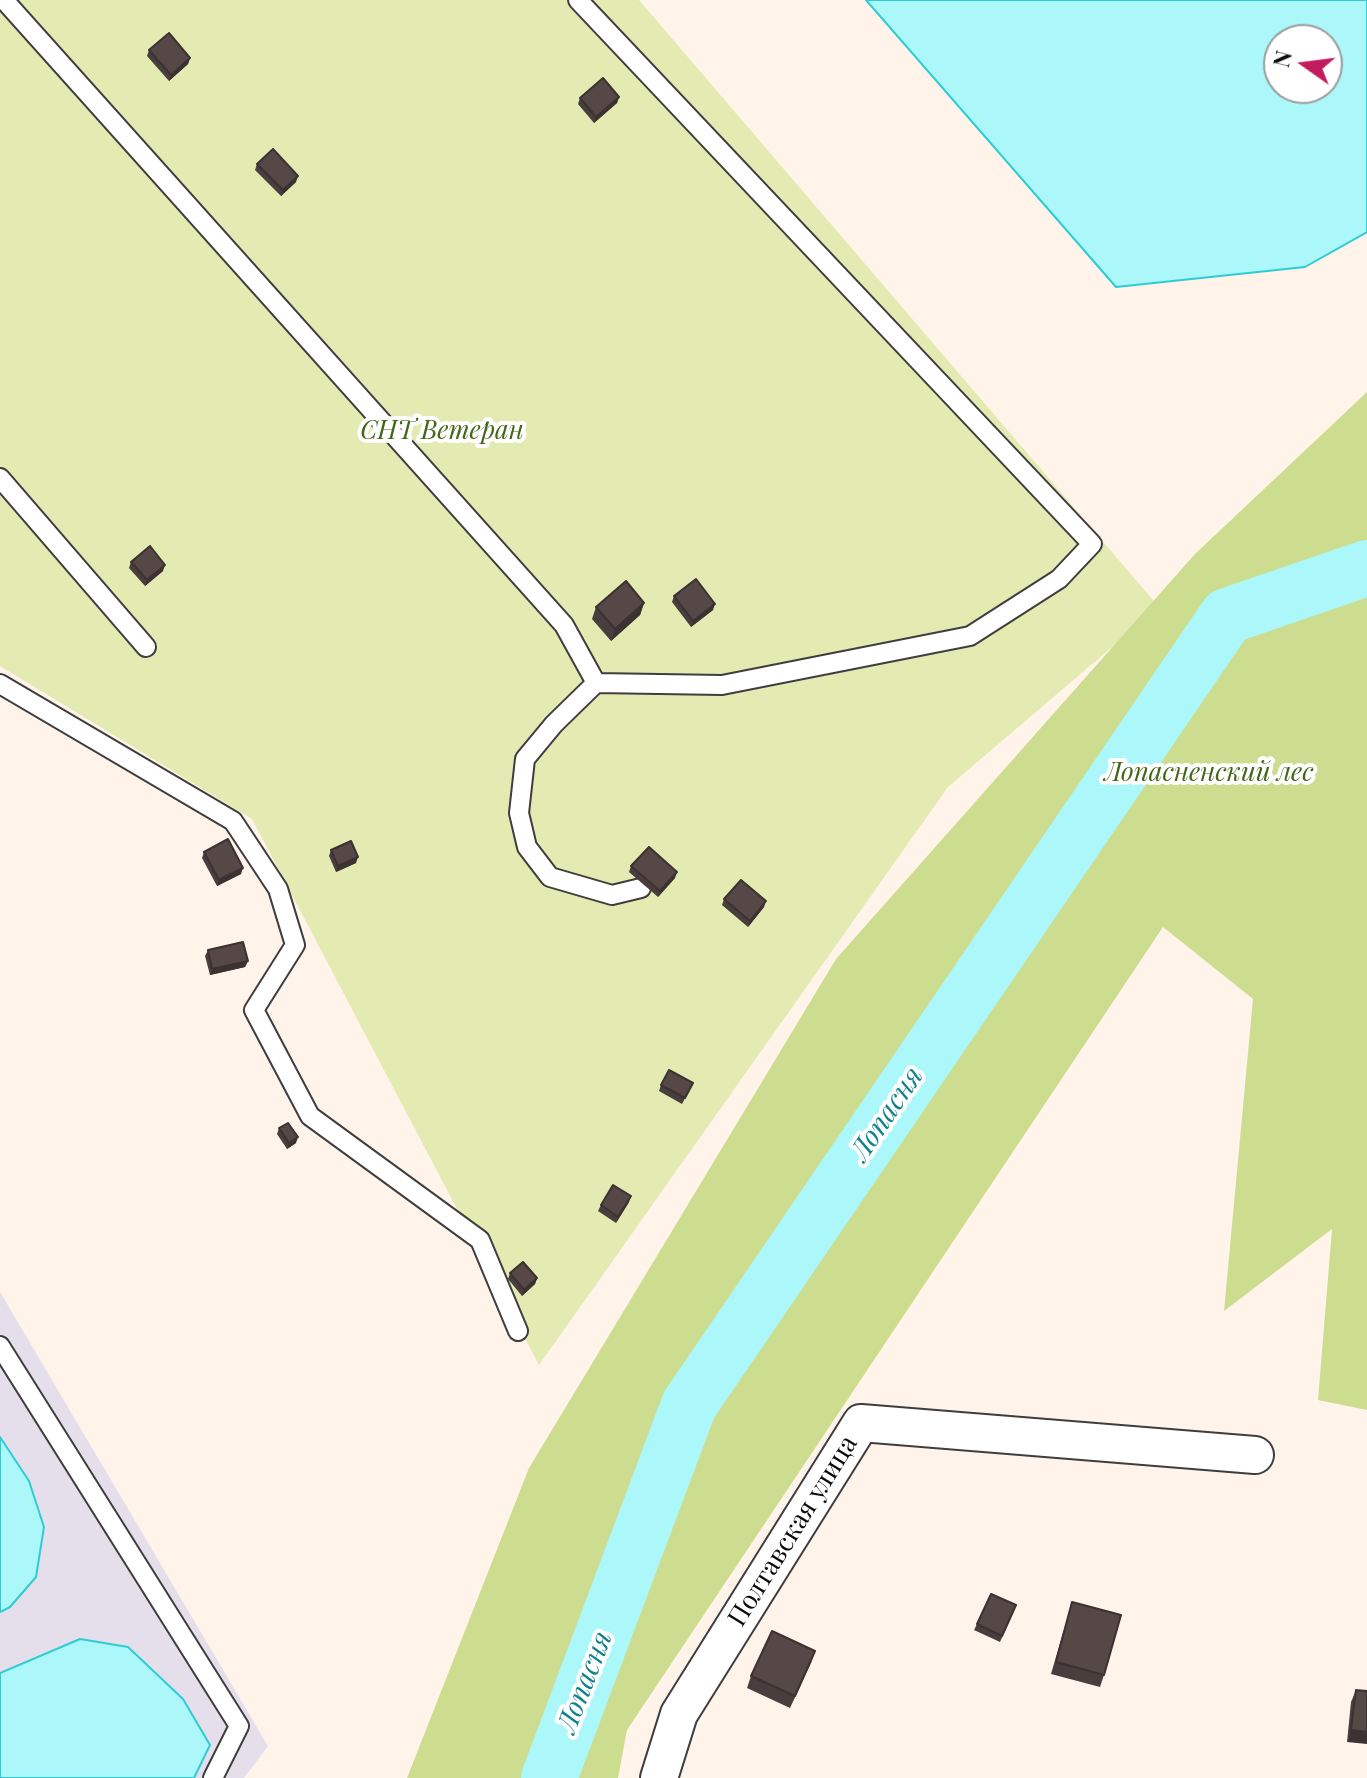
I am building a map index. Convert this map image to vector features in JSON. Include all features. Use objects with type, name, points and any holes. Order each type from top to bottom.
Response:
[{"type":"street","name":"Полтавская улица","points":[[659,1778],[679,1714],[861,1423],[1255,1455]]},
{"type":"lane","points":[[4,0],[564,625],[596,683]]},
{"type":"lane","points":[[578,0],[1092,544],[1059,579],[970,636],[722,685],[596,683],[554,724],[525,759],[519,813],[527,847],[550,877],[612,895],[641,888]]},
{"type":"lane","points":[[0,478],[146,647]]},
{"type":"lane","points":[[0,684],[233,821],[278,889],[295,945],[254,1010],[310,1116],[480,1240],[518,1331]]},
{"type":"lane","points":[[0,1346],[239,1726],[213,1778]]},
{"type":"shaded area","points":[[0,1292],[268,1746],[244,1778],[0,1778]]},
{"type":"green space","name":"СНТ Ветеран","points":[[0,0],[639,0],[1159,607],[948,787],[539,1365],[252,819],[0,666]]},
{"type":"green space","name":"Лопасненский лес","points":[[1367,392],[1367,1410],[1318,1400],[1332,1229],[1224,1311],[1253,999],[1163,927],[627,1730],[618,1778],[407,1778],[529,1468],[836,959],[1195,554]]},
{"type":"water","points":[[866,0],[1367,0],[1367,232],[1305,267],[1116,287]]},
{"type":"water","points":[[0,1437],[29,1481],[44,1527],[36,1577],[10,1607],[0,1612]]},
{"type":"water","points":[[80,1639],[128,1647],[183,1699],[210,1745],[194,1778],[0,1778],[0,1673]]},
{"type":"building","points":[[169,33],[190,58],[171,75],[149,50]]},
{"type":"building","points":[[603,78],[619,97],[596,117],[580,98]]},
{"type":"building","points":[[273,149],[298,176],[283,190],[257,164]]},
{"type":"building","points":[[150,546],[165,565],[147,580],[131,562]]},
{"type":"building","points":[[696,579],[715,604],[693,621],[674,596]]},
{"type":"building","points":[[626,581],[644,603],[615,629],[596,607]]},
{"type":"building","points":[[228,839],[243,868],[219,880],[204,852]]},
{"type":"building","points":[[351,841],[358,857],[338,866],[331,850]]},
{"type":"building","points":[[649,847],[677,872],[660,891],[631,866]]},
{"type":"building","points":[[741,880],[766,901],[750,921],[724,899]]},
{"type":"building","points":[[243,942],[248,961],[212,969],[208,950]]},
{"type":"building","points":[[669,1070],[693,1083],[685,1098],[661,1085]]},
{"type":"building","points":[[288,1123],[298,1137],[289,1143],[279,1128]]},
{"type":"building","points":[[613,1185],[631,1196],[618,1217],[601,1205]]},
{"type":"building","points":[[523,1262],[537,1278],[524,1290],[510,1273]]},
{"type":"building","points":[[991,1594],[1016,1605],[1002,1636],[977,1624]]},
{"type":"building","points":[[1072,1602],[1121,1615],[1104,1675],[1056,1662]]},
{"type":"building","points":[[772,1631],[815,1651],[795,1696],[751,1676]]},
{"type":"building","points":[[1356,1690],[1367,1691],[1367,1732],[1351,1730]]},
{"type":"waterway","name":"Лопасня","points":[[549,1778],[689,1405],[1227,616],[1367,568]]}]
